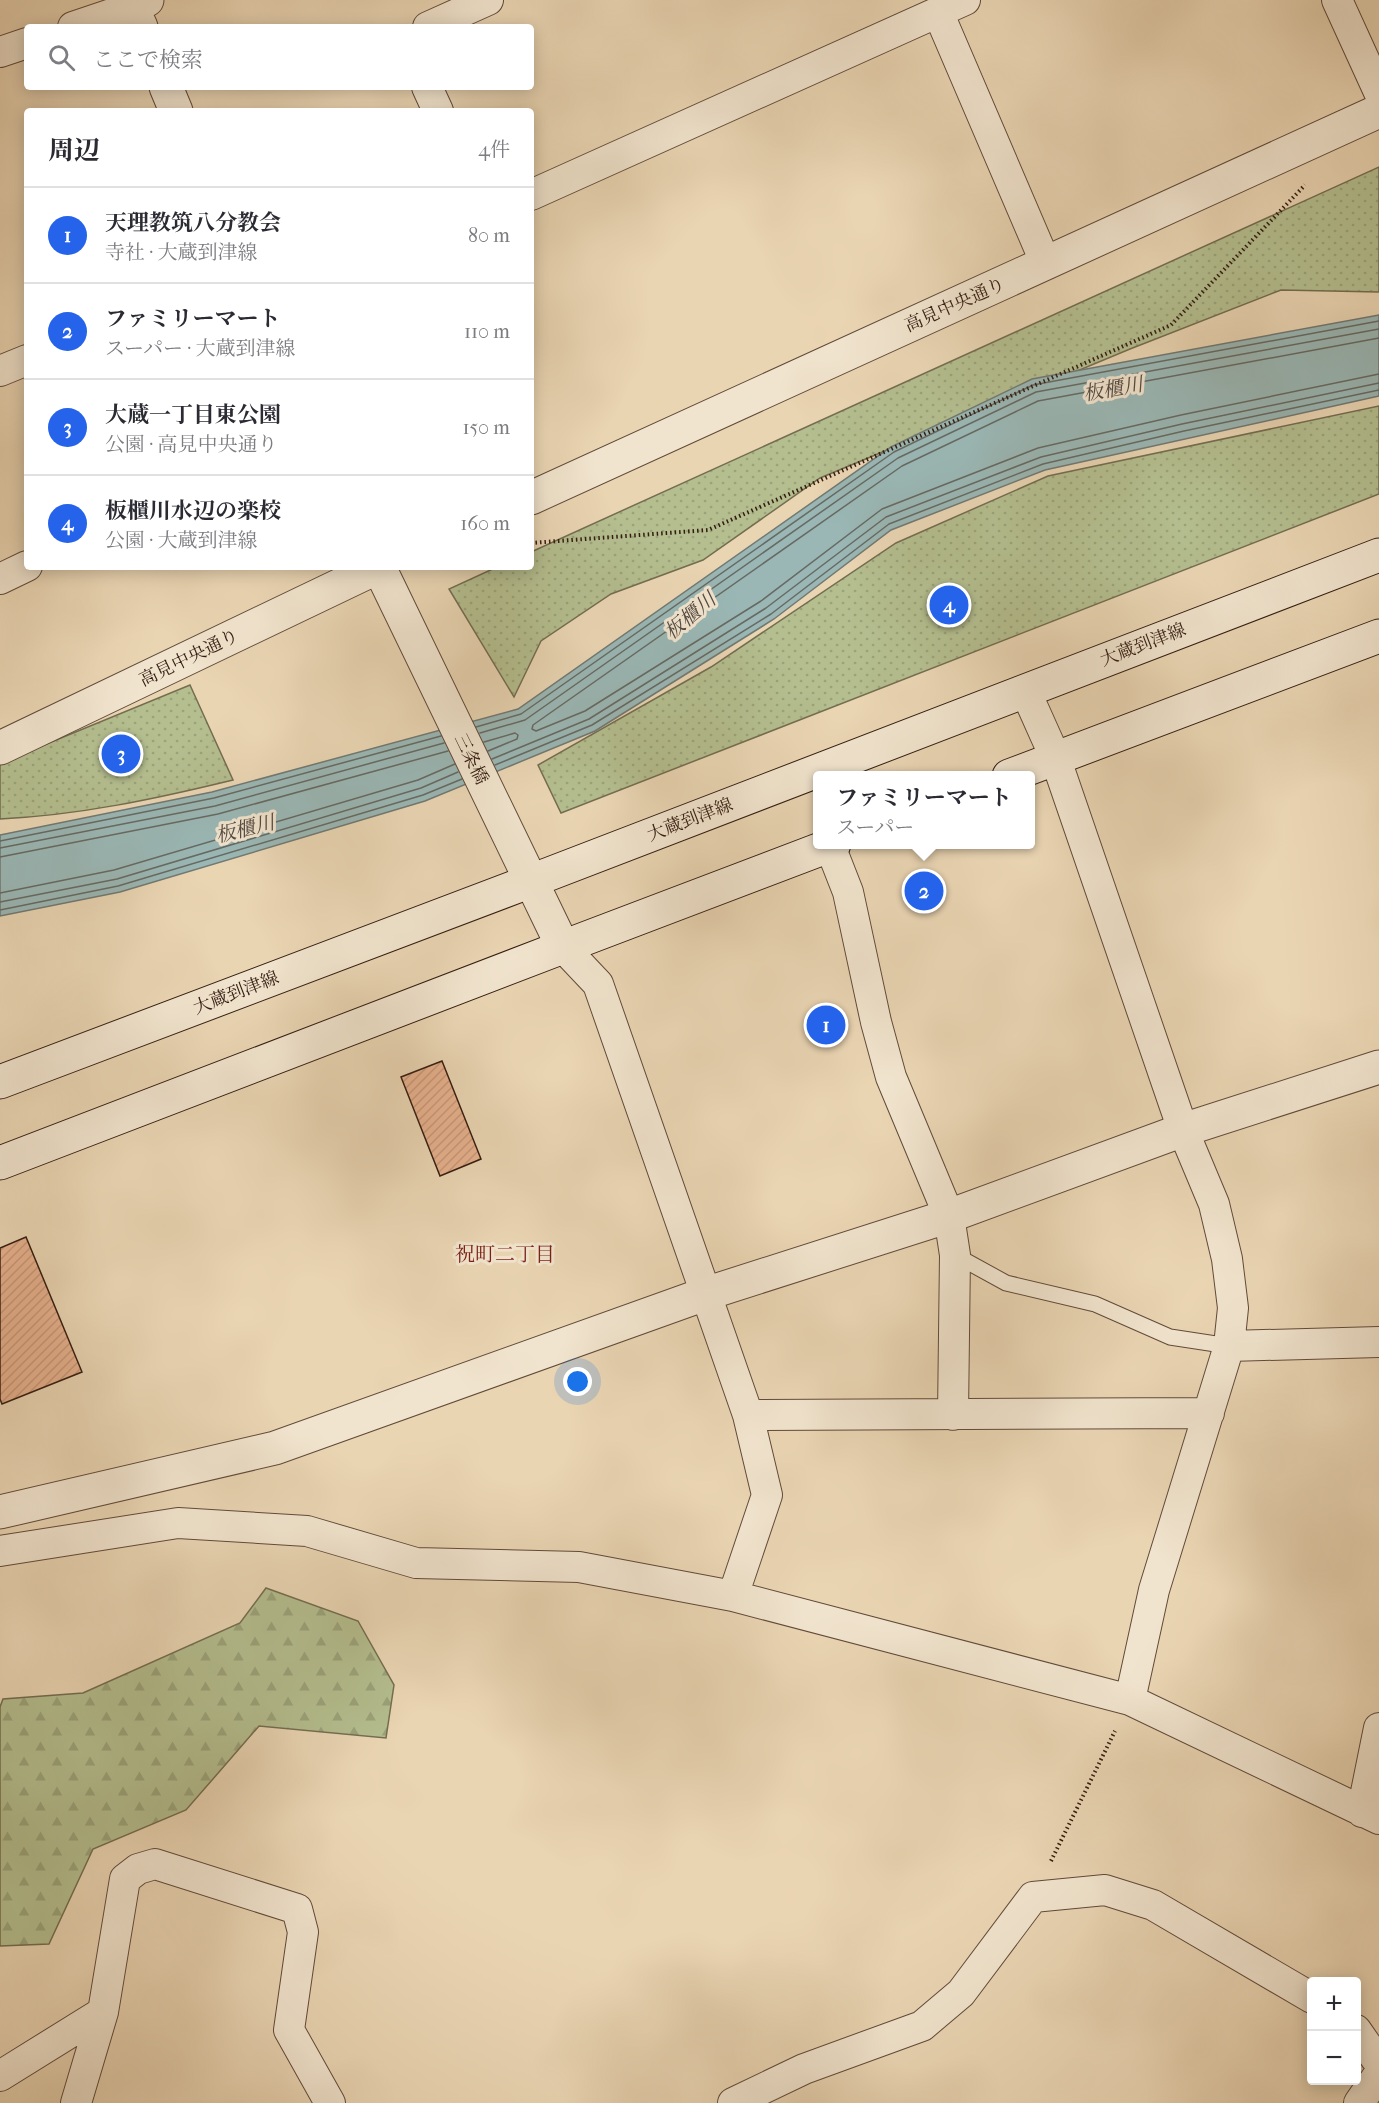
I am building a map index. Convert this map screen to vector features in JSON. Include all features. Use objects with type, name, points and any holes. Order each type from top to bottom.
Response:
[{"type":"street","points":[[435,24],[488,0]]},
{"type":"street","points":[[534,194],[965,0]]},
{"type":"street","points":[[1337,0],[1379,92]]},
{"type":"street","points":[[86,24],[140,11]]},
{"type":"street","points":[[938,12],[1046,264]]},
{"type":"street","points":[[0,52],[24,44]]},
{"type":"street","points":[[167,90],[175,108]]},
{"type":"street","points":[[428,90],[437,108]]},
{"type":"street","name":"高見中央通り","points":[[534,497],[1379,111]]},
{"type":"street","points":[[0,371],[24,361]]},
{"type":"street","name":"大蔵到津線","points":[[816,771],[1379,555]]},
{"type":"street","points":[[0,579],[24,567]]},
{"type":"street","name":"高見中央通り","points":[[0,748],[372,570]]},
{"type":"street","name":"三条橋","points":[[379,570],[563,946]]},
{"type":"street","points":[[1021,771],[1379,636]]},
{"type":"street","points":[[1025,690],[1055,757],[1183,1130],[1214,1204],[1227,1259],[1233,1308],[1229,1346],[1154,1590],[1130,1700]]},
{"type":"street","name":"大蔵到津線","points":[[0,1082],[813,772]]},
{"type":"street","points":[[0,1163],[821,849]]},
{"type":"street","points":[[833,849],[848,892],[876,1022],[891,1077],[949,1216],[955,1255],[953,1415]]},
{"type":"street","points":[[563,946],[598,984],[748,1415],[767,1495],[733,1596]]},
{"type":"street","points":[[0,1512],[275,1448],[705,1294],[949,1216],[1183,1130],[1379,1067]]},
{"type":"street","points":[[1229,1346],[1379,1342]]},
{"type":"street","points":[[748,1415],[1209,1413]]},
{"type":"street","points":[[0,1551],[178,1523],[307,1531],[417,1563],[579,1567],[733,1596],[1130,1700],[1370,1815],[1379,1728]]},
{"type":"street","points":[[76,2103],[103,2012],[125,1879],[138,1869],[155,1864],[297,1909],[303,1932],[290,2030],[330,2103]]},
{"type":"street","points":[[733,2103],[804,2069],[922,2026],[961,1993],[1033,1897],[1105,1890],[1153,1905],[1307,1996]]},
{"type":"street","points":[[0,2076],[103,2012]]},
{"type":"street","points":[[1357,2031],[1379,2063]]},
{"type":"street","points":[[1359,2103],[1379,2074]]},
{"type":"lane","points":[[955,1255],[1006,1283],[1095,1304],[1170,1337],[1229,1346]]},
{"type":"path","points":[[534,543],[708,530],[1172,325],[1309,180]]},
{"type":"path","points":[[1033,1897],[1130,1700]]},
{"type":"green space","points":[[1379,167],[1379,292],[1281,290],[1130,349],[820,478],[703,560],[611,594],[541,641],[514,697],[449,589],[490,570],[534,570],[534,551]]},
{"type":"green space","points":[[1379,406],[1379,494],[561,813],[538,765],[711,667],[896,543],[1048,476]]},
{"type":"green space","points":[[190,685],[233,780],[117,805],[59,814],[0,819],[0,763]]},
{"type":"green space","points":[[266,1588],[358,1621],[394,1685],[386,1738],[259,1726],[186,1810],[93,1849],[49,1944],[0,1946],[0,1707],[3,1699],[83,1693],[240,1623]]},
{"type":"water","name":"板櫃川","points":[[1379,315],[1379,396],[1045,470],[891,530],[774,619],[595,731],[425,801],[120,892],[0,916],[0,835],[212,792],[518,709],[891,447],[1032,379]]},
{"type":"building","points":[[442,1061],[481,1159],[440,1176],[401,1077]]},
{"type":"building","points":[[26,1237],[82,1372],[2,1404],[0,1399],[0,1248]]},
{"type":"place","name":"板櫃川水辺の楽校","points":[[949,605]]},
{"type":"place","name":"大蔵一丁目東公園","points":[[121,754]]},
{"type":"place","name":"ファミリーマート","points":[[924,891]]},
{"type":"place","name":"天理教筑八分教会","points":[[826,1025]]},
{"type":"district","name":"祝町二丁目","points":[[505,1254]]}]
